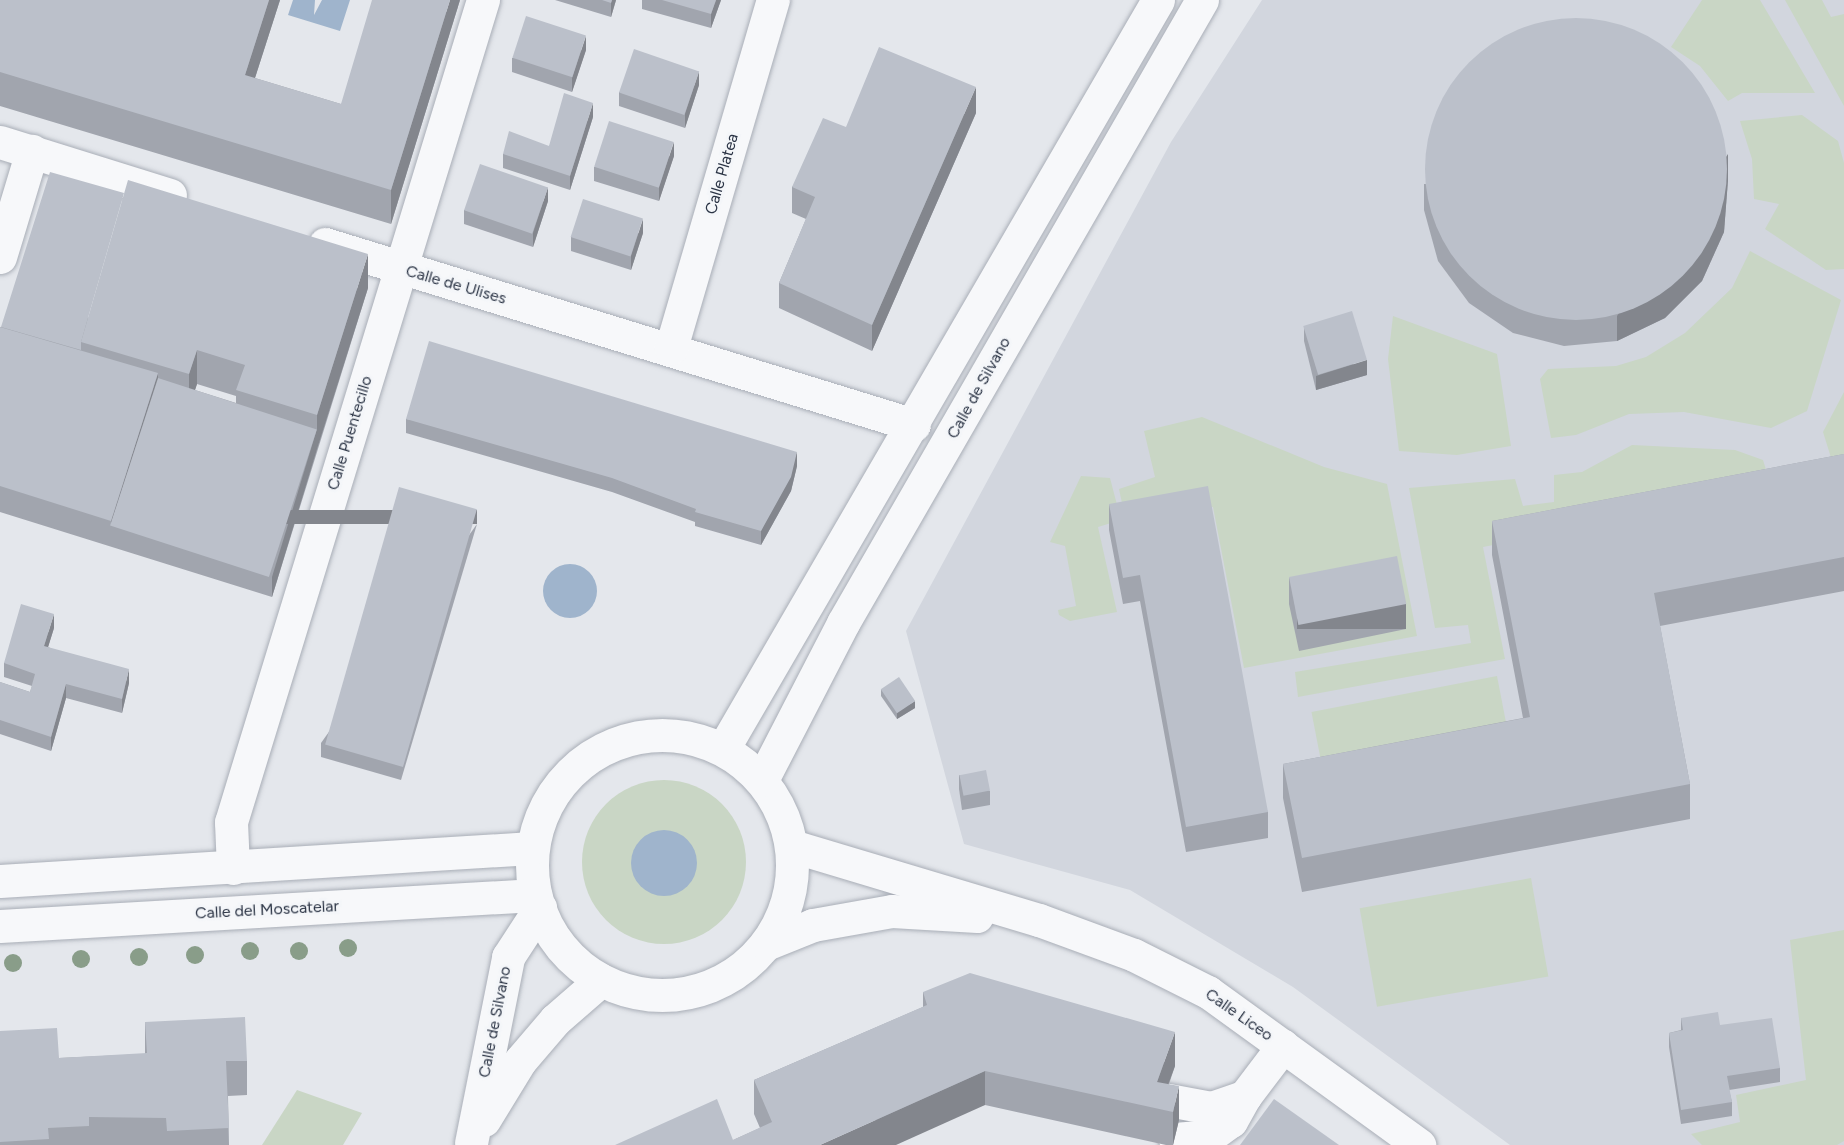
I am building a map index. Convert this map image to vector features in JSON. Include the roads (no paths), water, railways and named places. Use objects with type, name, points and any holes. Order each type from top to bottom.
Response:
[{"type":"street","name":"Calle Puentecillo","points":[[233,868],[231,822],[483,0]]},
{"type":"street","name":"Calle Platea","points":[[671,348],[773,0]]},
{"type":"street","points":[[723,749],[914,425],[1158,0]]},
{"type":"street","name":"Calle de Silvano","points":[[762,780],[843,623],[1202,0]]},
{"type":"street","points":[[0,142],[199,204]]},
{"type":"street","points":[[0,257],[32,152]]},
{"type":"street","name":"Calle de Ulises","points":[[300,236],[671,348],[914,425]]},
{"type":"street","points":[[675,735],[723,749],[762,780],[780,808],[792,846],[787,905],[766,944],[734,974],[692,992],[647,994],[601,980],[558,944],[538,902],[532,848],[548,800],[581,762],[625,739],[675,735]]},
{"type":"street","name":"Calle Liceo","points":[[792,846],[1039,920],[1134,955],[1208,992],[1419,1145]]},
{"type":"street","points":[[0,882],[532,848]]},
{"type":"street","name":"Calle de Silvano","points":[[470,1144],[508,957],[538,902]]},
{"type":"street","name":"Calle del Moscatelar","points":[[0,926],[538,902]]},
{"type":"street","name":"Calle Liceo","points":[[766,944],[813,925],[892,911],[1039,920]]},
{"type":"street","name":"Calle de Silvano","points":[[470,1144],[520,1061],[555,1020],[601,980]]},
{"type":"street","points":[[1175,1139],[1210,1136],[1231,1121],[1245,1096],[1283,1046]]},
{"type":"street","points":[[1163,1099],[1211,1108],[1245,1096]]},
{"type":"water","points":[[293,0],[315,0],[314,15],[322,0],[350,0],[340,31],[288,15]]},
{"type":"water","points":[[565,564],[575,564],[585,568],[593,576],[597,591],[593,606],[585,614],[575,618],[565,618],[555,614],[547,606],[543,596],[543,586],[547,576],[555,568]]},
{"type":"water","points":[[657,830],[671,830],[683,835],[692,844],[697,863],[695,876],[688,887],[671,896],[657,896],[645,891],[636,882],[631,870],[631,856],[636,844],[645,835]]}]
